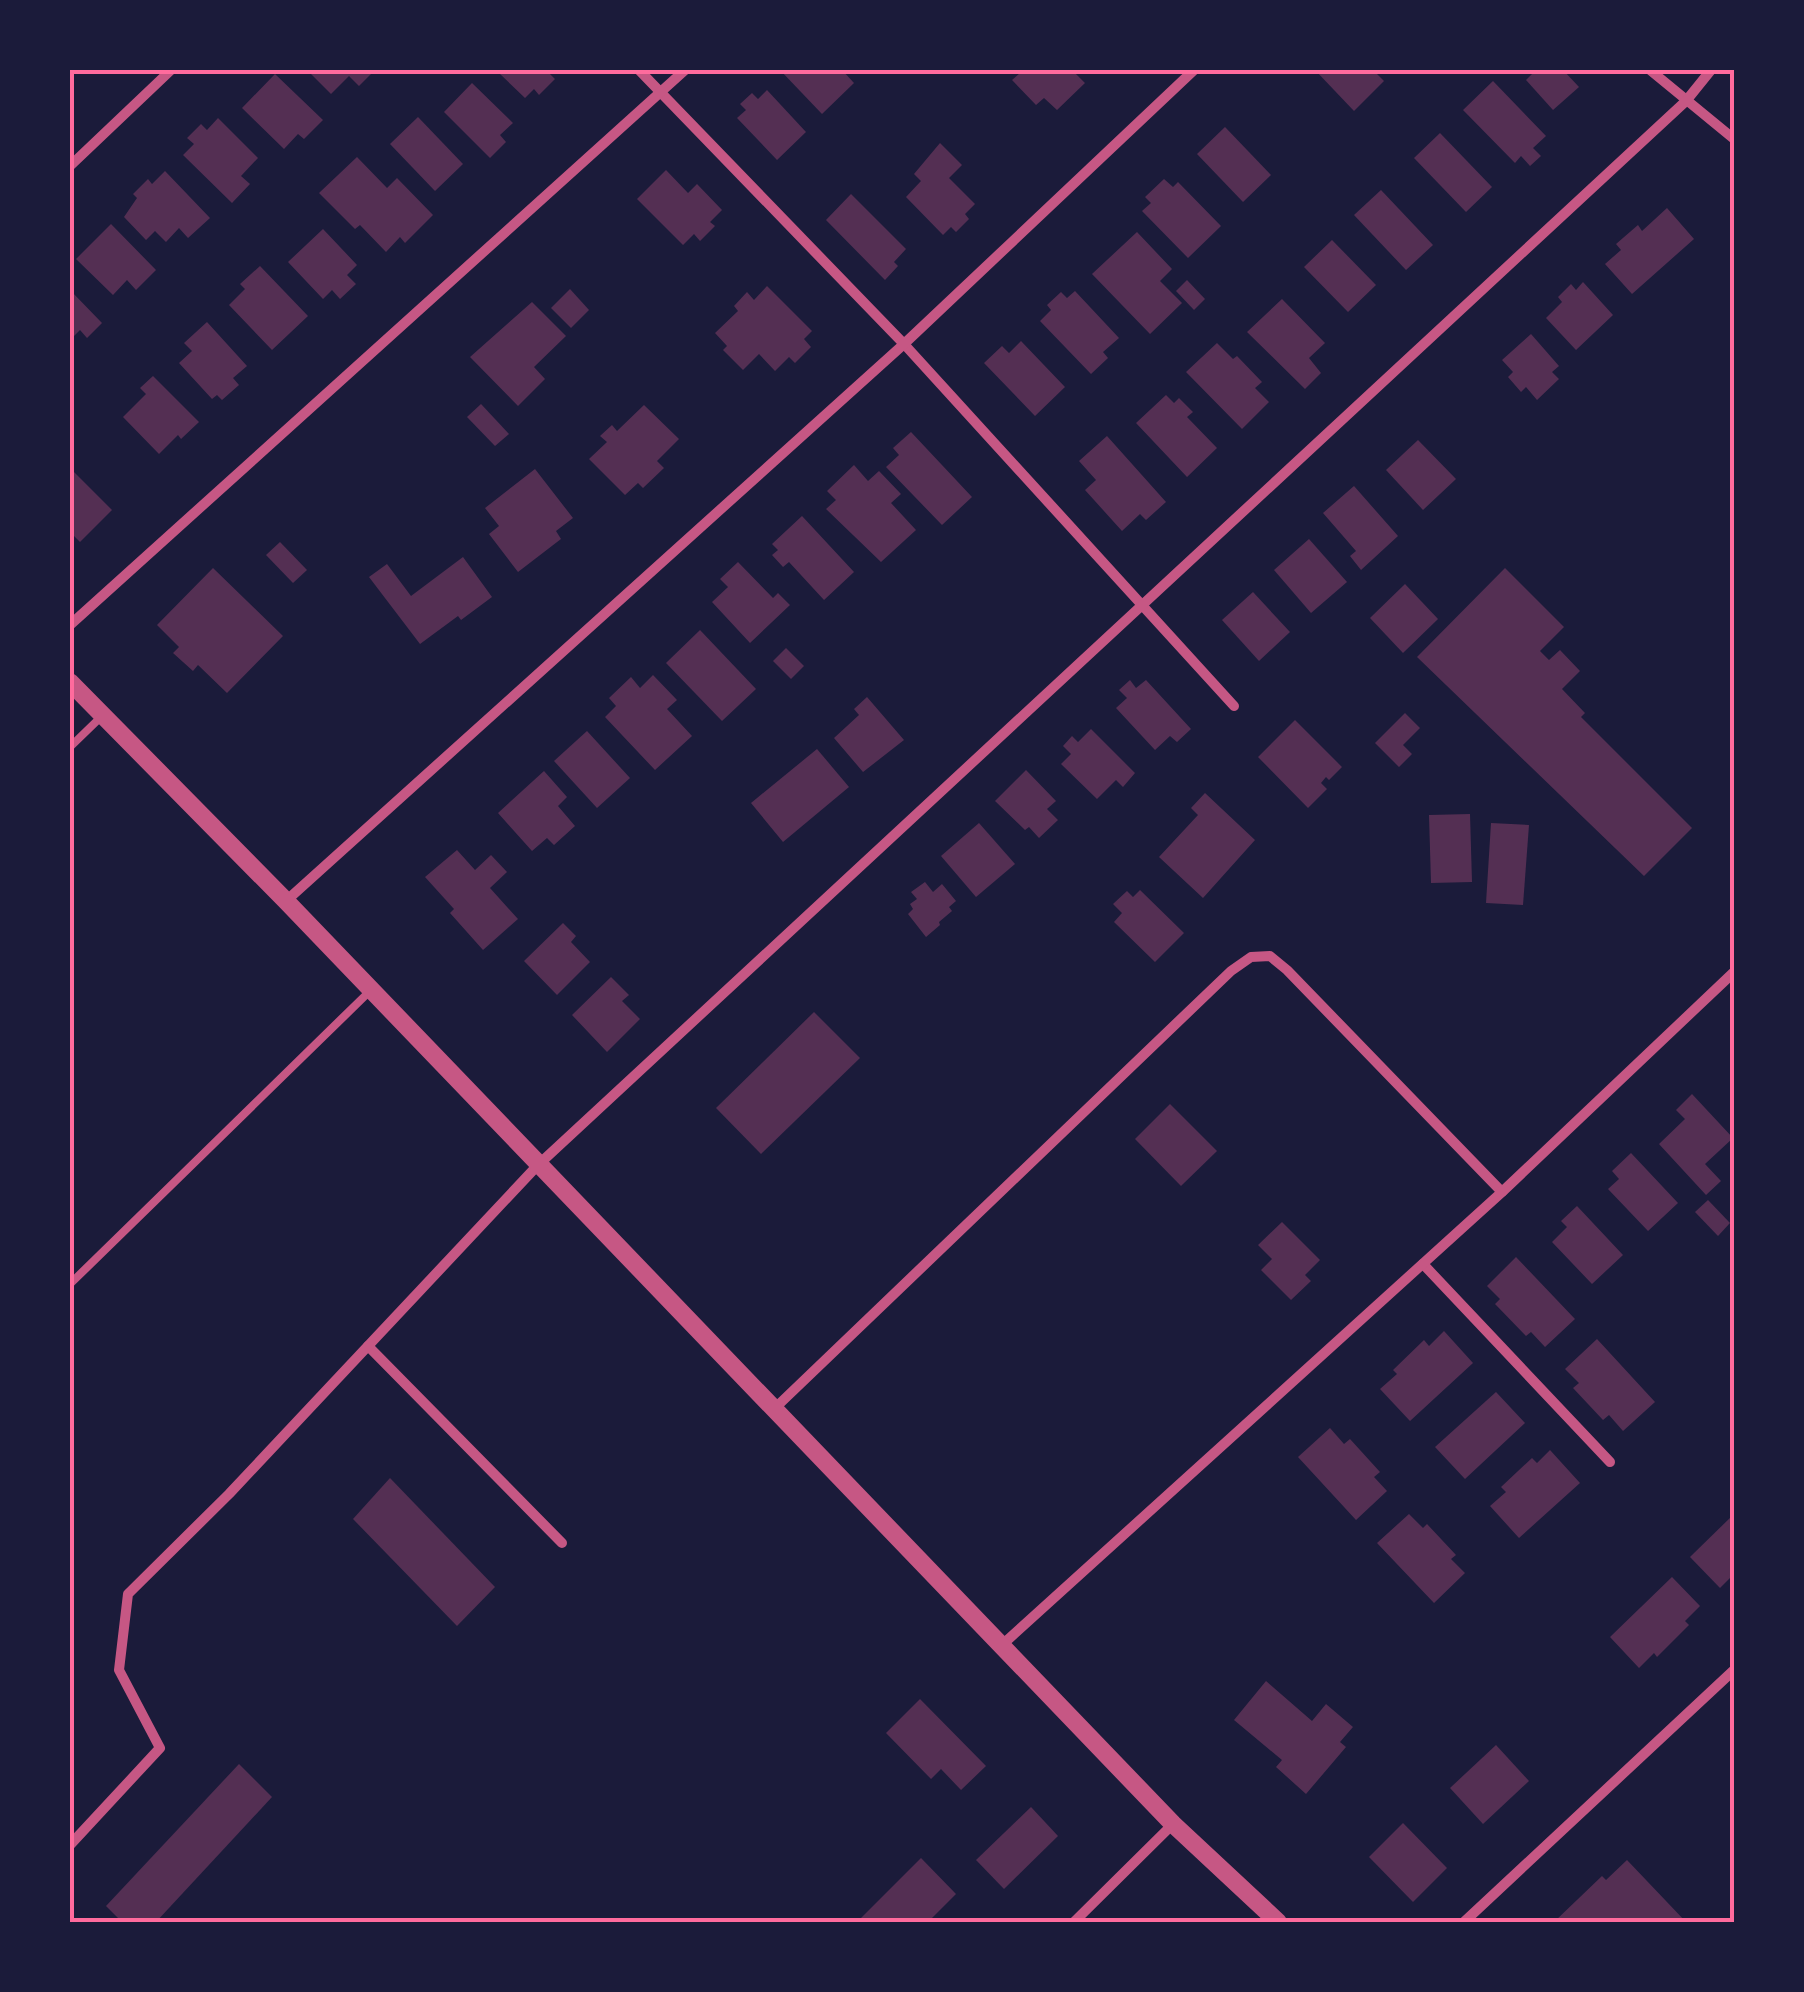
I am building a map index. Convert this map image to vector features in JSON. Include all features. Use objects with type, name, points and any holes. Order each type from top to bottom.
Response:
[{"type":"street","points":[[70,166],[171,70]]},
{"type":"street","points":[[639,70],[904,344],[1234,706]]},
{"type":"street","points":[[70,625],[686,70]]},
{"type":"street","points":[[286,902],[904,344],[1194,70]]},
{"type":"street","points":[[1650,70],[1734,140]]},
{"type":"street","points":[[70,1845],[160,1748],[119,1670],[128,1594],[229,1494],[537,1166],[1686,101],[1711,70]]},
{"type":"street","points":[[70,682],[1173,1824],[1278,1922]]},
{"type":"street","points":[[772,1410],[1251,957],[1270,956],[1287,970],[1502,1192]]},
{"type":"street","points":[[1002,1646],[1502,1192],[1734,972]]},
{"type":"street","points":[[1423,1264],[1610,1462]]},
{"type":"street","points":[[368,1346],[562,1544]]},
{"type":"street","points":[[1464,1922],[1734,1670]]},
{"type":"street","points":[[1074,1922],[1173,1824]]},
{"type":"lane","points":[[70,747],[103,715]]},
{"type":"lane","points":[[70,1284],[370,990]]},
{"type":"building","points":[[307,70],[375,70],[359,86],[349,76],[331,94]]},
{"type":"building","points":[[504,70],[552,70],[549,73],[555,79],[539,95],[534,89],[525,98],[500,74]]},
{"type":"building","points":[[780,70],[842,70],[854,83],[822,114]]},
{"type":"building","points":[[1017,70],[1072,70],[1085,83],[1057,110],[1044,98],[1036,105],[1012,80],[1020,73]]},
{"type":"building","points":[[1315,70],[1373,70],[1384,81],[1354,111]]},
{"type":"building","points":[[1536,70],[1563,70],[1579,87],[1553,110],[1526,80]]},
{"type":"building","points":[[275,74],[323,120],[304,139],[298,134],[284,149],[242,108]]},
{"type":"building","points":[[1493,81],[1546,136],[1533,148],[1541,156],[1530,166],[1521,156],[1515,163],[1463,110]]},
{"type":"building","points":[[472,83],[513,123],[500,135],[506,142],[490,158],[444,112]]},
{"type":"building","points":[[767,90],[806,132],[777,160],[737,118],[746,110],[740,104],[752,93],[758,99]]},
{"type":"building","points":[[418,117],[463,164],[435,191],[390,144]]},
{"type":"building","points":[[218,118],[258,158],[241,176],[250,184],[232,203],[183,155],[194,144],[187,138],[201,124],[207,130]]},
{"type":"building","points":[[1225,127],[1271,175],[1243,202],[1197,154]]},
{"type":"building","points":[[1440,133],[1492,187],[1466,212],[1414,158]]},
{"type":"building","points":[[940,143],[962,165],[949,178],[975,204],[965,214],[969,219],[956,232],[951,227],[943,235],[906,197],[921,181],[914,174]]},
{"type":"building","points":[[357,157],[387,188],[397,178],[433,215],[405,243],[400,237],[386,252],[360,225],[355,229],[319,193]]},
{"type":"building","points":[[666,170],[688,193],[697,184],[722,210],[710,222],[715,226],[700,241],[694,234],[683,245],[637,199]]},
{"type":"building","points":[[165,171],[210,218],[188,238],[179,228],[166,242],[155,231],[146,240],[124,217],[137,198],[133,194],[148,179],[152,184]]},
{"type":"building","points":[[1164,179],[1173,187],[1178,182],[1221,226],[1188,258],[1142,211],[1151,203],[1145,197]]},
{"type":"building","points":[[1381,190],[1433,245],[1406,270],[1354,215]]},
{"type":"building","points":[[851,194],[906,249],[885,280],[826,220]]},
{"type":"building","points":[[1667,208],[1694,239],[1632,294],[1605,264],[1621,250],[1616,244],[1638,225],[1642,231]]},
{"type":"building","points":[[111,224],[156,270],[136,290],[127,280],[113,295],[76,259]]},
{"type":"building","points":[[323,229],[357,265],[347,275],[356,284],[340,299],[332,290],[323,299],[288,262]]},
{"type":"building","points":[[1137,232],[1172,269],[1160,281],[1182,303],[1150,334],[1092,274]]},
{"type":"building","points":[[1332,240],[1376,285],[1348,312],[1304,267]]},
{"type":"building","points":[[260,266],[308,316],[272,350],[229,305],[245,289],[240,284]]},
{"type":"building","points":[[1187,280],[1205,299],[1194,310],[1176,291]]},
{"type":"building","points":[[1583,282],[1613,315],[1576,350],[1546,318],[1562,302],[1558,297],[1571,284],[1576,290]]},
{"type":"building","points":[[767,286],[812,331],[804,339],[811,347],[795,363],[789,357],[775,371],[759,354],[743,370],[723,350],[727,346],[715,333],[738,311],[734,306],[747,292],[754,300]]},
{"type":"building","points":[[570,289],[589,310],[571,328],[551,308]]},
{"type":"building","points":[[70,290],[102,323],[87,338],[80,330],[70,340]]},
{"type":"building","points":[[1075,291],[1119,338],[1103,352],[1108,358],[1091,374],[1040,321],[1051,310],[1047,305],[1061,292],[1067,298]]},
{"type":"building","points":[[1282,299],[1325,343],[1309,358],[1321,373],[1305,389],[1247,332]]},
{"type":"building","points":[[532,302],[566,336],[534,367],[545,379],[518,406],[470,357]]},
{"type":"building","points":[[207,322],[247,366],[233,378],[239,385],[222,400],[217,395],[212,399],[179,363],[192,351],[184,343]]},
{"type":"building","points":[[1531,334],[1559,366],[1552,372],[1559,379],[1537,400],[1526,387],[1521,392],[1508,377],[1513,372],[1502,360]]},
{"type":"building","points":[[1021,341],[1065,387],[1035,416],[984,363],[1002,346],[1009,353]]},
{"type":"building","points":[[1217,343],[1233,359],[1237,356],[1262,382],[1255,388],[1269,402],[1242,429],[1186,372]]},
{"type":"building","points":[[153,376],[199,422],[159,454],[123,417],[146,394],[140,388]]},
{"type":"building","points":[[1166,395],[1174,403],[1179,398],[1193,412],[1187,417],[1217,448],[1187,477],[1136,423]]},
{"type":"building","points":[[481,404],[509,434],[495,446],[467,417]]},
{"type":"building","points":[[644,405],[679,439],[657,461],[664,468],[643,488],[638,483],[625,495],[589,459],[607,442],[600,436],[612,425],[617,431]]},
{"type":"building","points":[[911,432],[972,497],[942,525],[886,467],[899,455],[893,448]]},
{"type":"building","points":[[1107,436],[1166,502],[1146,520],[1140,514],[1122,531],[1085,490],[1096,480],[1079,461]]},
{"type":"building","points":[[1418,440],[1456,479],[1423,510],[1386,470]]},
{"type":"building","points":[[854,465],[868,481],[879,471],[901,494],[891,503],[916,530],[881,562],[826,509],[836,500],[827,491]]},
{"type":"building","points":[[70,468],[112,510],[80,542],[70,532]]},
{"type":"building","points":[[535,469],[573,518],[556,531],[561,539],[518,572],[489,534],[499,526],[485,508]]},
{"type":"building","points":[[1354,486],[1398,536],[1361,570],[1350,556],[1356,551],[1323,513]]},
{"type":"building","points":[[802,516],[854,572],[824,600],[789,562],[783,567],[772,555],[778,550],[772,544]]},
{"type":"building","points":[[1309,539],[1347,582],[1311,613],[1274,570]]},
{"type":"building","points":[[280,542],[307,570],[293,583],[266,555]]},
{"type":"building","points":[[463,557],[492,597],[420,644],[369,577],[387,564],[411,596]]},
{"type":"building","points":[[738,562],[773,598],[778,593],[790,605],[750,643],[712,602],[728,587],[720,579]]},
{"type":"building","points":[[213,568],[283,636],[227,693],[198,665],[193,671],[173,653],[179,647],[157,625]]},
{"type":"building","points":[[1505,568],[1564,627],[1540,651],[1549,660],[1560,650],[1580,671],[1562,689],[1585,713],[1581,717],[1692,828],[1644,876],[1417,657]]},
{"type":"building","points":[[1405,584],[1438,619],[1403,653],[1370,618]]},
{"type":"building","points":[[1253,592],[1290,632],[1259,661],[1222,620]]},
{"type":"building","points":[[700,630],[756,689],[722,721],[666,663]]},
{"type":"building","points":[[786,648],[804,666],[791,679],[773,661]]},
{"type":"building","points":[[653,675],[677,700],[667,709],[692,736],[655,770],[605,717],[616,706],[609,698],[631,677],[640,688]]},
{"type":"building","points":[[1130,680],[1136,688],[1146,680],[1191,729],[1177,742],[1170,736],[1155,750],[1116,708],[1127,698],[1119,690]]},
{"type":"building","points":[[867,697],[904,740],[863,772],[834,738],[859,715],[854,709]]},
{"type":"building","points":[[1405,713],[1420,728],[1403,745],[1412,754],[1399,767],[1375,743]]},
{"type":"building","points":[[1295,720],[1342,767],[1321,783],[1327,789],[1308,808],[1258,757]]},
{"type":"building","points":[[1091,729],[1135,773],[1123,787],[1116,780],[1097,799],[1061,764],[1071,754],[1063,746],[1072,736],[1078,742]]},
{"type":"building","points":[[587,731],[630,778],[597,808],[554,761]]},
{"type":"building","points":[[817,749],[849,787],[783,842],[751,803]]},
{"type":"building","points":[[1026,770],[1056,801],[1047,809],[1058,820],[1039,838],[995,801]]},
{"type":"building","points":[[544,771],[567,797],[558,806],[575,826],[554,845],[547,838],[532,851],[498,813]]},
{"type":"building","points":[[1205,793],[1255,840],[1203,898],[1159,857],[1198,815],[1191,808]]},
{"type":"building","points":[[1470,814],[1472,882],[1431,883],[1429,815]]},
{"type":"building","points":[[979,823],[1015,864],[976,897],[941,856]]},
{"type":"building","points":[[1491,823],[1529,825],[1523,905],[1486,903]]},
{"type":"building","points":[[457,850],[475,870],[491,855],[507,872],[490,888],[518,919],[483,950],[425,877]]},
{"type":"building","points":[[925,882],[933,892],[942,884],[956,901],[949,907],[952,911],[926,937],[908,914],[913,909],[910,904],[917,899],[911,892]]},
{"type":"building","points":[[1140,890],[1184,933],[1155,962],[1114,922],[1122,913],[1113,904],[1127,891],[1133,897]]},
{"type":"building","points":[[563,923],[576,936],[571,942],[590,962],[557,995],[524,961]]},
{"type":"building","points":[[611,977],[629,995],[622,1001],[640,1019],[607,1052],[572,1015]]},
{"type":"building","points":[[814,1012],[860,1058],[761,1154],[716,1108]]},
{"type":"building","points":[[1692,1094],[1733,1138],[1705,1164],[1721,1181],[1706,1195],[1659,1144],[1685,1119],[1676,1110]]},
{"type":"building","points":[[1170,1104],[1217,1151],[1181,1186],[1135,1139]]},
{"type":"building","points":[[1631,1153],[1678,1203],[1648,1231],[1608,1189],[1619,1179],[1612,1171]]},
{"type":"building","points":[[1708,1200],[1730,1223],[1718,1236],[1695,1212]]},
{"type":"building","points":[[1577,1206],[1623,1255],[1592,1284],[1552,1242],[1567,1227],[1561,1221]]},
{"type":"building","points":[[1282,1222],[1320,1260],[1305,1275],[1311,1281],[1291,1300],[1261,1270],[1272,1259],[1258,1245]]},
{"type":"building","points":[[1516,1257],[1575,1319],[1545,1347],[1531,1332],[1526,1336],[1495,1304],[1500,1299],[1487,1286]]},
{"type":"building","points":[[1444,1331],[1473,1363],[1410,1421],[1380,1389],[1397,1374],[1393,1370],[1424,1340],[1429,1346]]},
{"type":"building","points":[[1597,1339],[1655,1402],[1623,1431],[1609,1415],[1603,1420],[1573,1388],[1579,1383],[1565,1369]]},
{"type":"building","points":[[1496,1392],[1525,1423],[1465,1479],[1435,1447]]},
{"type":"building","points":[[1330,1428],[1344,1444],[1350,1439],[1380,1472],[1374,1477],[1387,1491],[1356,1520],[1298,1457]]},
{"type":"building","points":[[1550,1450],[1580,1483],[1519,1538],[1490,1506],[1506,1492],[1501,1487],[1532,1458],[1537,1463]]},
{"type":"building","points":[[390,1478],[495,1587],[457,1626],[353,1519]]},
{"type":"building","points":[[1409,1514],[1423,1528],[1427,1524],[1456,1555],[1451,1559],[1465,1573],[1434,1603],[1377,1543]]},
{"type":"building","points":[[1734,1514],[1734,1574],[1720,1588],[1690,1557]]},
{"type":"building","points":[[1672,1577],[1700,1606],[1685,1621],[1689,1625],[1657,1657],[1654,1653],[1639,1668],[1610,1637]]},
{"type":"building","points":[[1266,1681],[1312,1721],[1326,1704],[1353,1727],[1340,1742],[1346,1747],[1306,1794],[1276,1767],[1282,1760],[1234,1720]]},
{"type":"building","points":[[920,1699],[986,1766],[961,1790],[941,1769],[931,1779],[886,1733]]},
{"type":"building","points":[[1496,1745],[1529,1781],[1483,1824],[1450,1788]]},
{"type":"building","points":[[239,1764],[272,1797],[156,1922],[122,1922],[106,1906]]},
{"type":"building","points":[[1031,1807],[1058,1836],[1004,1889],[976,1860]]},
{"type":"building","points":[[1403,1823],[1447,1868],[1413,1902],[1369,1857]]},
{"type":"building","points":[[921,1858],[956,1894],[928,1922],[857,1922]]},
{"type":"building","points":[[1627,1860],[1686,1922],[1554,1922],[1602,1876],[1606,1880]]}]
